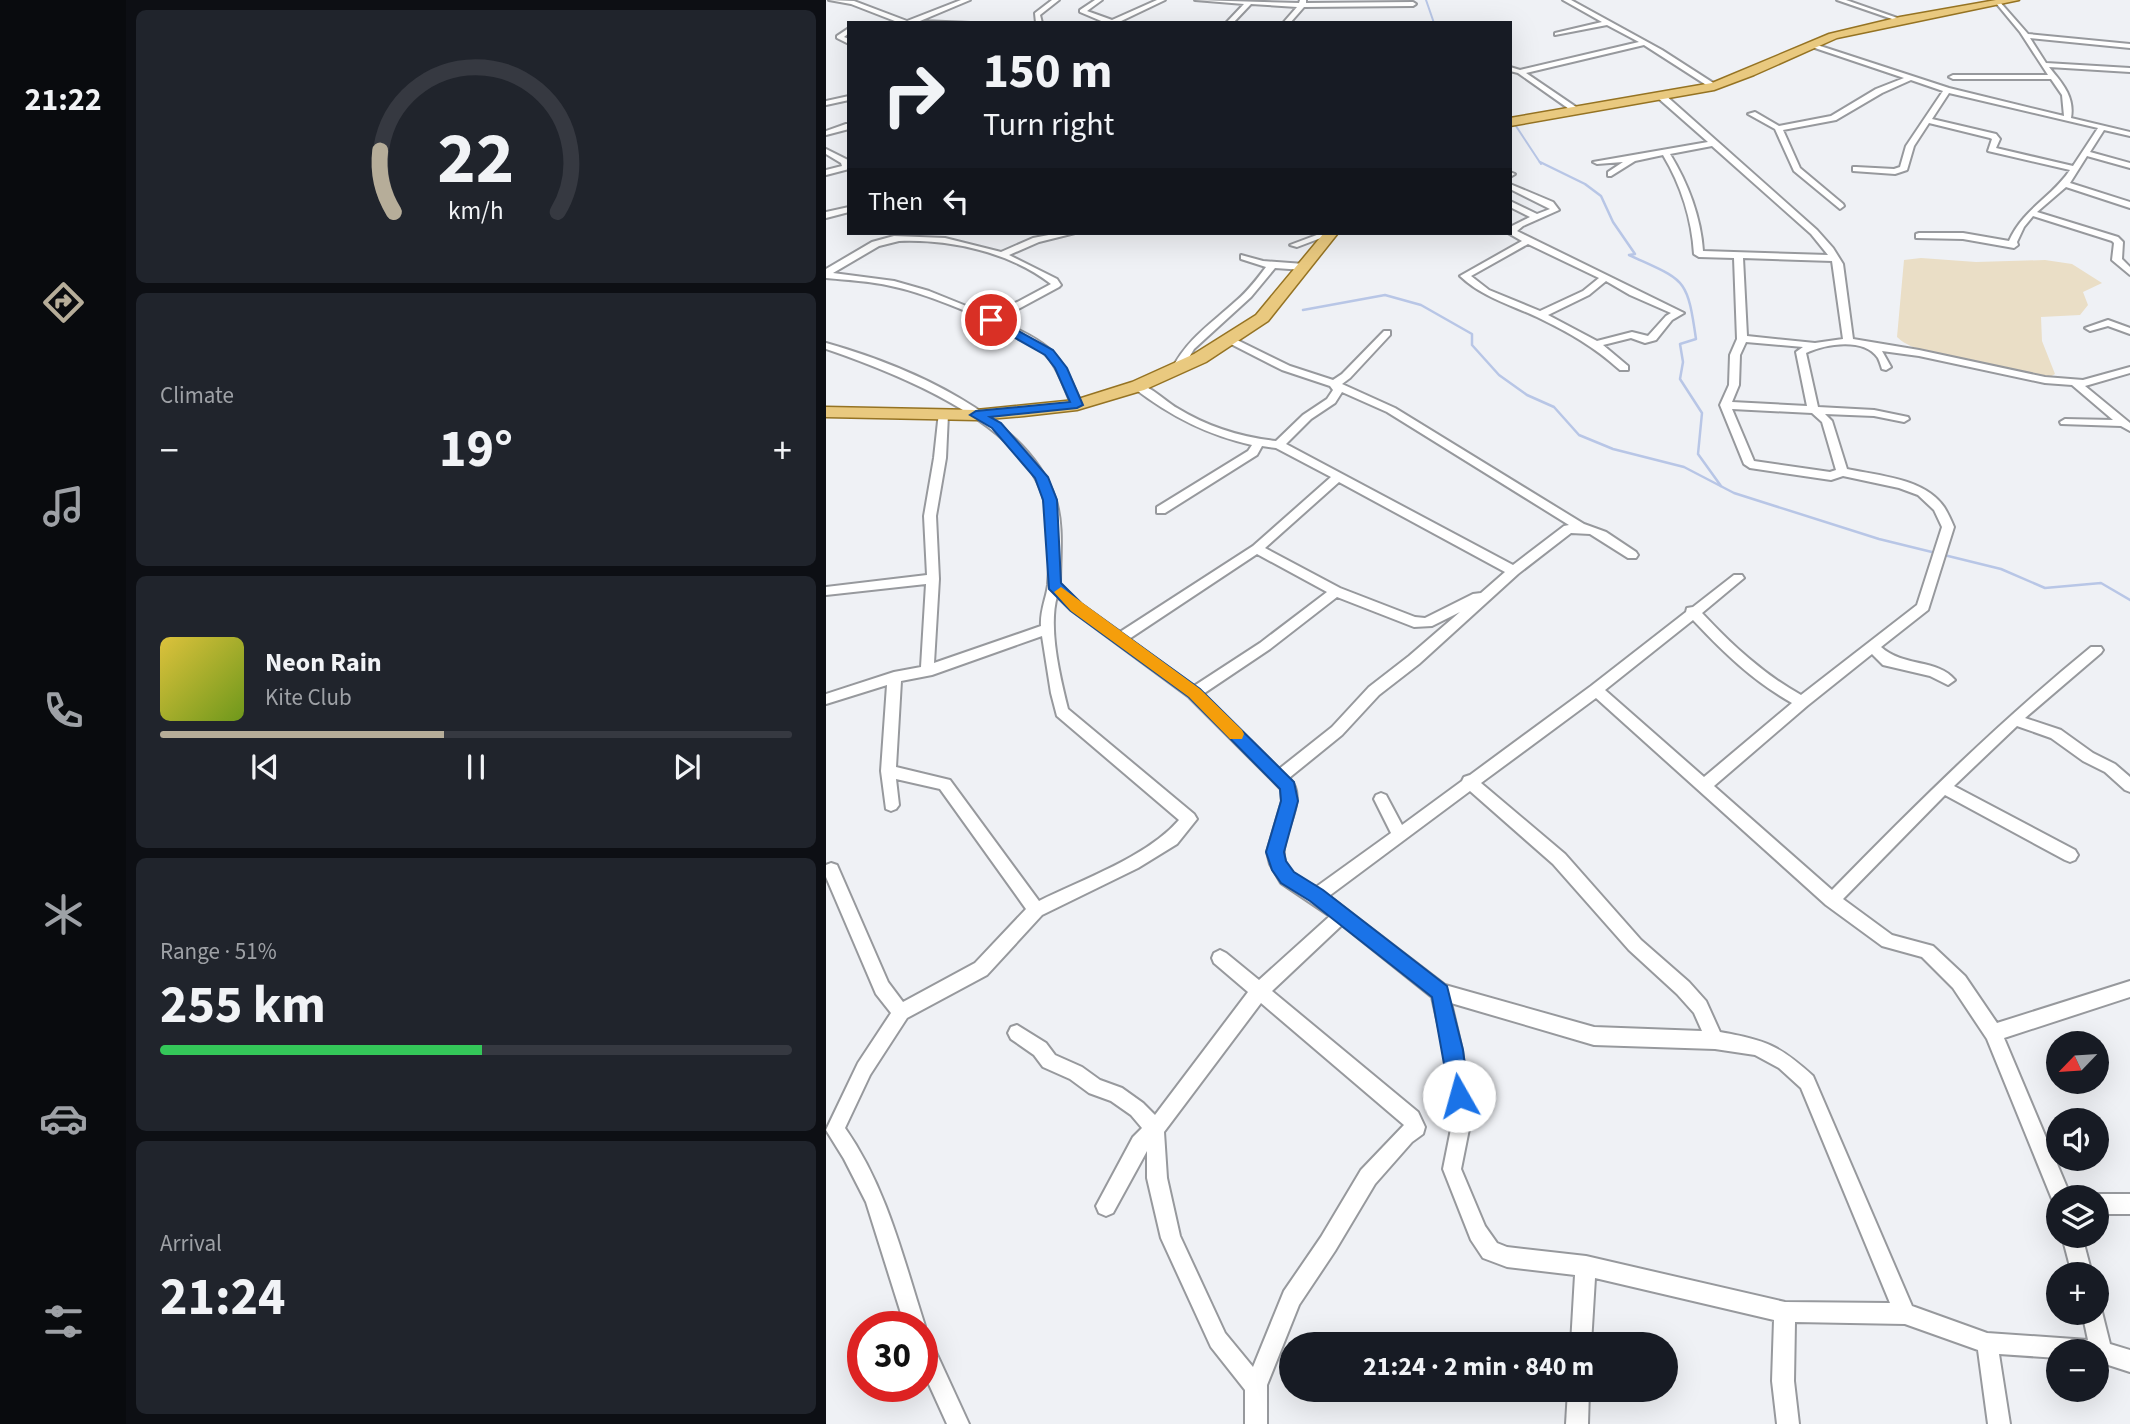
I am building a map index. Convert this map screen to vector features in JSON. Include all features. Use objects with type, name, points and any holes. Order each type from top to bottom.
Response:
[{"type":"main road","points":[[1512,121],[1714,86],[1833,36],[1879,20],[1900,20],[2014,0]]},
{"type":"main road","points":[[826,412],[976,415],[1077,405],[1138,386],[1231,340],[1262,318],[1328,235]]},
{"type":"street","points":[[832,0],[855,1],[884,16],[901,21]]},
{"type":"street","points":[[914,21],[966,0]]},
{"type":"street","points":[[1039,21],[1037,14],[1056,0]]},
{"type":"street","points":[[1099,0],[1082,10],[1108,21]]},
{"type":"street","points":[[1117,21],[1161,0]]},
{"type":"street","points":[[1566,0],[1714,86]]},
{"type":"street","points":[[1840,0],[1879,20]]},
{"type":"street","points":[[1207,1],[1248,4],[1413,4]]},
{"type":"street","points":[[1207,1],[1241,12]]},
{"type":"street","points":[[1288,21],[1303,3]]},
{"type":"street","points":[[1999,3],[2028,36],[2043,65],[2055,77],[2068,100],[2067,120]]},
{"type":"street","points":[[1231,21],[1248,4]]},
{"type":"street","points":[[1148,6],[1155,11]]},
{"type":"street","points":[[875,19],[884,16]]},
{"type":"street","points":[[1557,34],[1606,23]]},
{"type":"street","points":[[847,31],[839,37],[847,41]]},
{"type":"street","points":[[2028,36],[2130,46]]},
{"type":"street","points":[[1520,72],[1644,43]]},
{"type":"street","points":[[1811,45],[1947,90],[2130,134]]},
{"type":"street","points":[[2043,65],[2128,72]]},
{"type":"street","points":[[1512,70],[1520,72],[1575,110]]},
{"type":"street","points":[[1953,77],[2055,77]]},
{"type":"street","points":[[1778,128],[1833,117],[1879,91],[1910,78]]},
{"type":"street","points":[[1856,169],[1895,172],[1904,168],[1910,146],[1947,90]]},
{"type":"street","points":[[1661,96],[1814,232],[1834,258],[1839,272],[1848,341]]},
{"type":"street","points":[[826,103],[847,98]]},
{"type":"street","points":[[1752,114],[1778,128],[1797,169],[1840,206]]},
{"type":"street","points":[[1926,120],[1993,136],[1996,139],[1992,149],[2075,169]]},
{"type":"street","points":[[826,133],[847,127]]},
{"type":"street","points":[[1919,236],[1963,236],[2014,245],[2012,242],[2020,226],[2031,213],[2066,184],[2101,129]]},
{"type":"street","points":[[1597,162],[1633,159],[1714,142]]},
{"type":"street","points":[[826,151],[845,162],[846,167],[826,173]]},
{"type":"street","points":[[1665,152],[1674,167],[1697,227],[1699,254],[1834,258]]},
{"type":"street","points":[[2086,153],[2130,166]]},
{"type":"street","points":[[1611,174],[1633,159]]},
{"type":"street","points":[[2066,184],[2130,205]]},
{"type":"street","points":[[1512,187],[1555,207],[1549,215],[1514,228],[1528,241],[1679,313],[1669,318],[1652,338],[1645,340],[1632,335],[1596,344]]},
{"type":"street","points":[[1512,204],[1538,218]]},
{"type":"street","points":[[826,215],[847,210]]},
{"type":"street","points":[[2031,213],[2118,240],[2120,249],[2117,260],[2130,272]]},
{"type":"street","points":[[1294,245],[1324,235]]},
{"type":"street","points":[[1004,254],[1035,236]]},
{"type":"street","points":[[826,274],[883,241],[895,238],[957,241],[1004,254],[1054,281],[1056,285],[991,320]]},
{"type":"street","points":[[1528,241],[1465,276],[1486,292],[1540,315],[1596,344],[1624,368]]},
{"type":"street","points":[[1705,785],[1802,702],[1923,607],[1948,527],[1939,508],[1922,492],[1902,485],[1842,472],[1831,476],[1750,464],[1725,405],[1734,386],[1735,355],[1742,339],[1738,255]]},
{"type":"street","points":[[1244,257],[1272,265],[1304,267]]},
{"type":"street","points":[[1177,369],[1183,354],[1206,329],[1248,295],[1272,265]]},
{"type":"street","points":[[826,274],[902,286],[991,320],[1049,352],[1061,368],[1077,405]]},
{"type":"street","points":[[1540,315],[1587,293],[1604,278]]},
{"type":"street","points":[[2090,328],[2108,323],[2130,331]]},
{"type":"street","points":[[1334,384],[1346,376],[1387,333]]},
{"type":"street","points":[[1742,339],[1811,345],[1848,341],[2045,380],[2083,383],[2130,370]]},
{"type":"street","points":[[1231,340],[1286,368],[1334,384],[1391,410],[1578,526],[1611,539],[1632,555]]},
{"type":"street","points":[[1811,345],[1801,352],[1814,411],[1827,421],[1842,472]]},
{"type":"street","points":[[826,346],[907,375],[996,426],[1041,477],[1050,500],[1054,585],[1046,614],[1057,680],[1057,698],[1062,712],[1189,819],[1172,839],[1132,863],[1036,910],[981,969],[901,1012],[864,1069],[830,1132],[855,1155],[877,1200],[910,1311]]},
{"type":"street","points":[[1868,346],[1880,356],[1886,367]]},
{"type":"street","points":[[2073,381],[2127,425]]},
{"type":"street","points":[[1279,444],[1307,417],[1331,401],[1338,390],[1334,384]]},
{"type":"street","points":[[1138,386],[1185,420],[1258,443],[1279,444],[1514,571]]},
{"type":"street","points":[[1725,405],[1874,413],[1904,419]]},
{"type":"street","points":[[927,671],[933,579],[930,516],[940,458],[943,414]]},
{"type":"street","points":[[2065,422],[2127,425]]},
{"type":"street","points":[[1161,510],[1253,453],[1258,443]]},
{"type":"street","points":[[1121,638],[1257,549],[1338,477]]},
{"type":"street","points":[[1280,777],[1337,731],[1374,691],[1414,660],[1514,571],[1568,529],[1578,526]]},
{"type":"street","points":[[1257,549],[1336,591],[1420,623],[1427,623],[1487,594]]},
{"type":"street","points":[[1317,896],[1400,836],[1469,781],[1596,690],[1692,611],[1738,578]]},
{"type":"street","points":[[826,591],[933,579]]},
{"type":"street","points":[[1054,585],[1076,607],[1194,693],[1288,787],[1289,801],[1275,852],[1278,864],[1287,877],[1317,896],[1440,992],[1594,1036],[1715,1040],[1757,1046],[1785,1062],[1807,1082],[1905,1314]]},
{"type":"street","points":[[1194,693],[1265,646],[1336,591]]},
{"type":"street","points":[[1692,611],[1732,653],[1769,685],[1802,702]]},
{"type":"street","points":[[826,699],[894,677],[927,671],[1048,629]]},
{"type":"street","points":[[1873,647],[1888,661],[1934,672],[1948,680]]},
{"type":"street","points":[[1832,900],[1943,787],[2050,686],[2096,650]]},
{"type":"street","points":[[891,805],[888,771],[894,677]]},
{"type":"street","points":[[1596,690],[1832,900],[1888,941],[1927,951],[1959,982],[1993,1033],[2057,1185]]},
{"type":"street","points":[[2015,720],[2056,734],[2088,757],[2110,768],[2130,786]]},
{"type":"street","points":[[888,771],[945,784],[1036,910]]},
{"type":"street","points":[[1469,781],[1559,859],[1635,945],[1683,988],[1700,1007],[1715,1040]]},
{"type":"street","points":[[1943,787],[2070,855]]},
{"type":"street","points":[[1381,799],[1400,836]]},
{"type":"street","points":[[831,870],[883,988],[901,1012]]},
{"type":"street","points":[[1105,1206],[1140,1144],[1155,1129],[1259,990],[1341,916]]},
{"type":"street","points":[[1220,958],[1411,1119],[1416,1127],[1405,1135],[1368,1177],[1328,1244],[1291,1298],[1256,1385],[1256,1424]]},
{"type":"street","points":[[1993,1033],[2130,989]]},
{"type":"street","points":[[1440,992],[1453,1050],[1462,1119],[1452,1169],[1478,1233],[1490,1251],[1507,1257],[1586,1266],[1785,1312],[1905,1314],[1987,1343],[2046,1347]]},
{"type":"street","points":[[1017,1033],[1040,1049],[1049,1061],[1076,1073],[1095,1087],[1116,1094],[1137,1110],[1155,1129],[1157,1178],[1171,1238],[1218,1340],[1230,1352],[1243,1374],[1256,1385]]},
{"type":"street","points":[[2109,1204],[2130,1204]]},
{"type":"street","points":[[1582,1332],[1586,1266]]},
{"type":"street","points":[[1785,1312],[1783,1381],[1788,1424]]},
{"type":"street","points":[[1987,1343],[1999,1424]]},
{"type":"street","points":[[2109,1353],[2130,1361]]},
{"type":"street","points":[[938,1380],[958,1424]]},
{"type":"street","points":[[1577,1424],[1578,1402]]},
{"type":"shaded area","points":[[1921,258],[1976,262],[2045,260],[2072,264],[2102,283],[2083,292],[2088,305],[2080,315],[2041,317],[2042,341],[2055,374],[2050,377],[1946,358],[1909,345],[1897,337],[1904,260]]},
{"type":"waterway","points":[[1426,0],[1433,21]]},
{"type":"waterway","points":[[1512,120],[1541,164]]},
{"type":"waterway","points":[[1540,162],[1585,184],[1601,196],[1613,222],[1635,254],[1629,255],[1672,276],[1686,292],[1696,339],[1680,344],[1683,362],[1680,379],[1702,413],[1698,454],[1721,486]]},
{"type":"waterway","points":[[1303,310],[1385,295],[1421,305],[1472,334],[1472,345],[1499,375],[1527,395],[1554,407],[1579,435],[1613,449],[1684,467],[1734,493],[1879,539],[2001,569],[2045,588],[2101,583],[2130,600]]},
{"type":"slow traffic","points":[[1061,592],[1076,607],[1194,693],[1236,734]]},
{"type":"route","points":[[991,320],[1049,352],[1061,368],[1077,405],[976,415],[996,426],[1041,477],[1050,500],[1054,585],[1076,607],[1194,693],[1288,787],[1289,801],[1275,852],[1278,864],[1287,877],[1317,896],[1440,992],[1453,1050],[1459,1096]]}]
